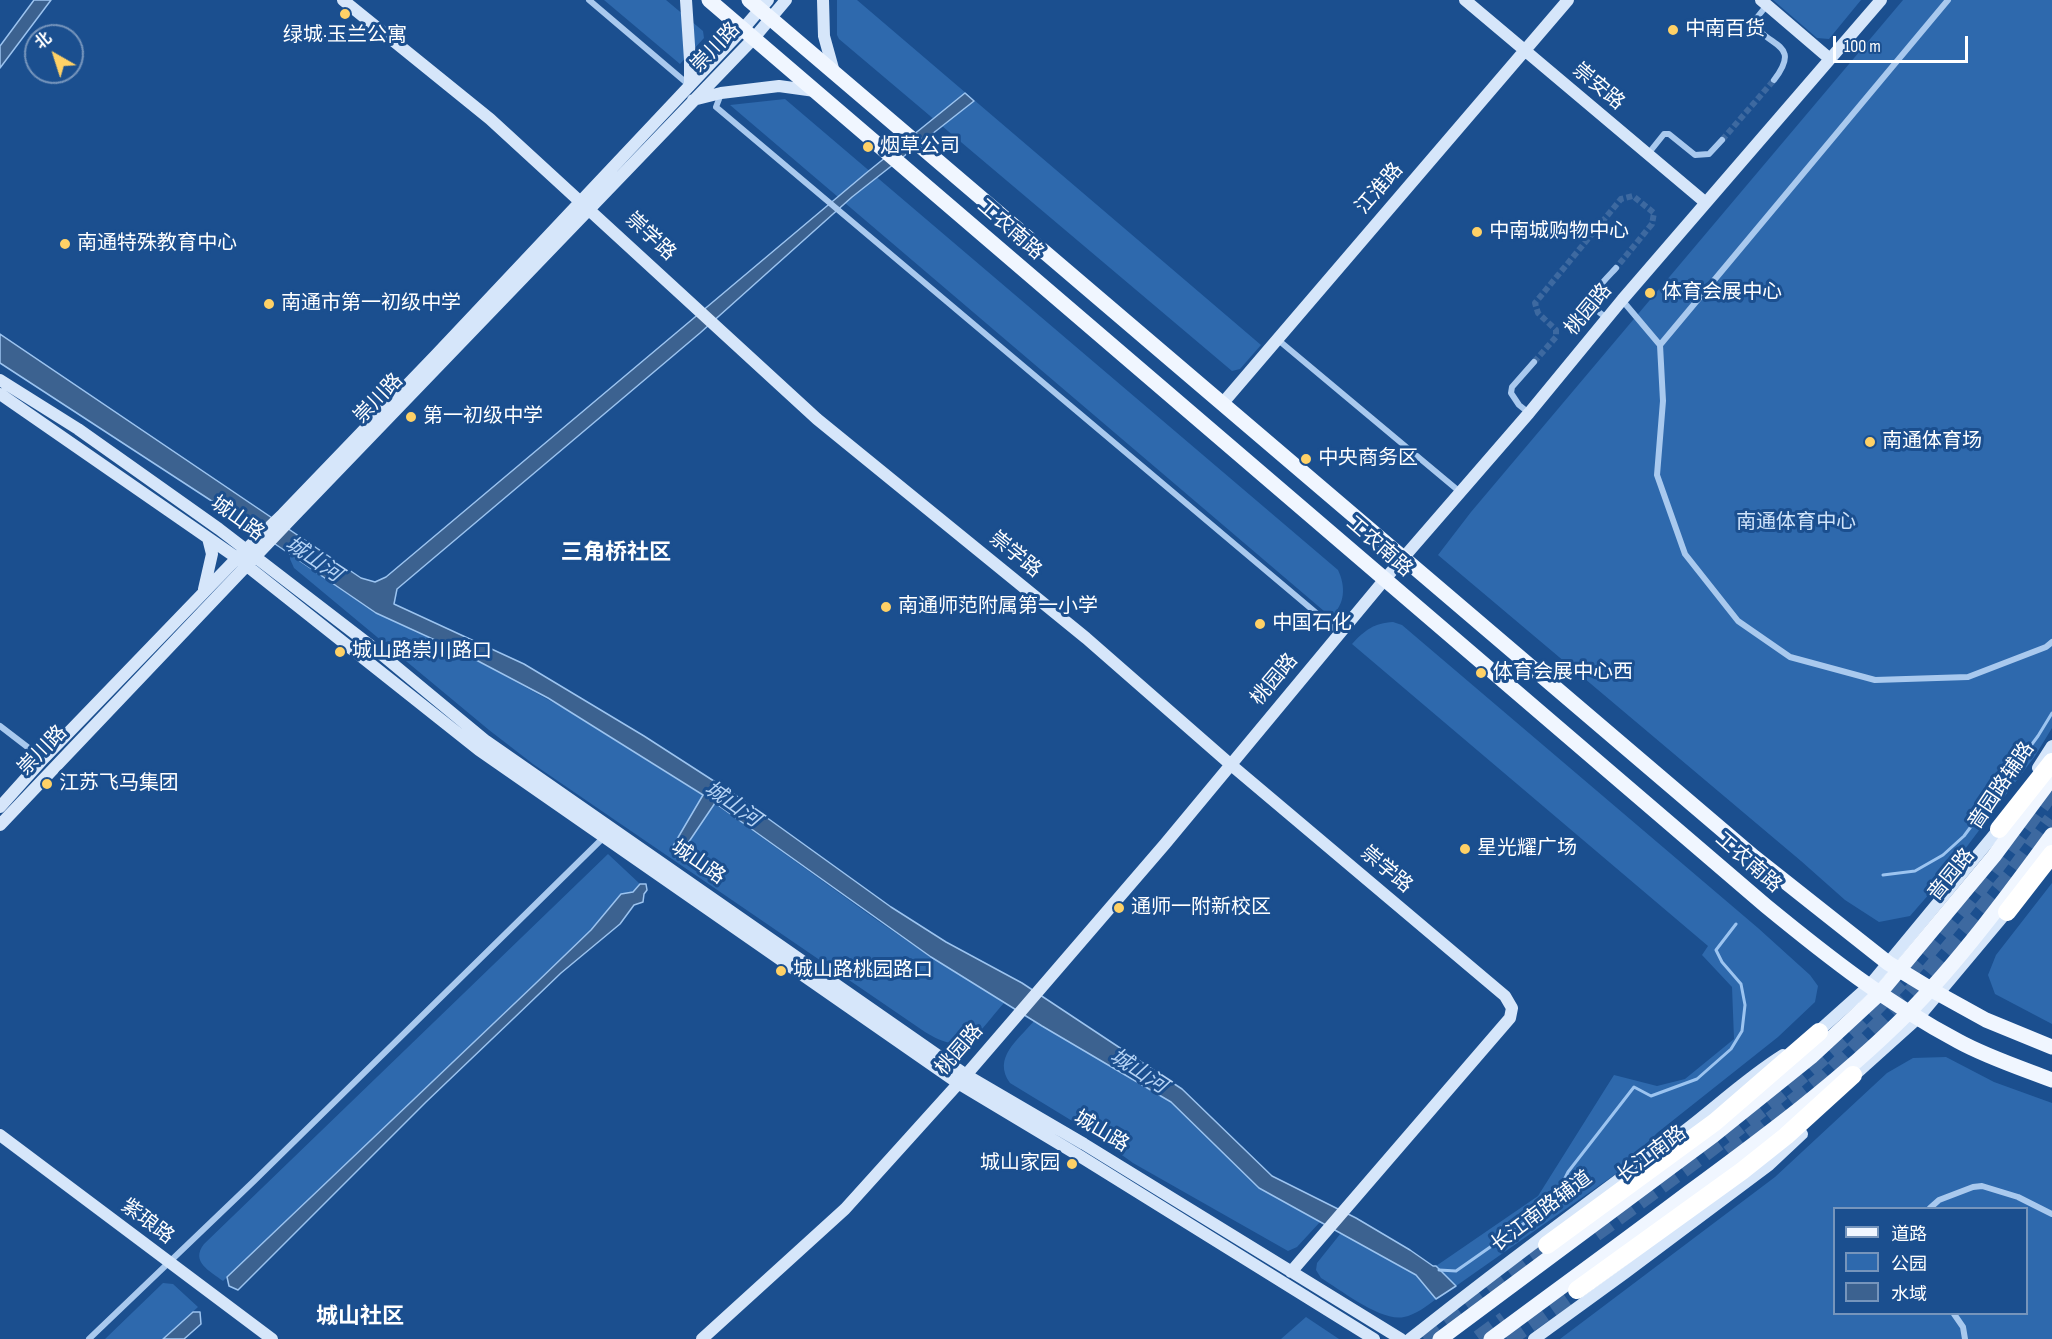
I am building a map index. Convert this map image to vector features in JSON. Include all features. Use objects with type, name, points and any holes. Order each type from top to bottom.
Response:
[{"type":"highway","points":[[2000,829],[2052,762]]},
{"type":"highway","points":[[2007,912],[2052,854]]},
{"type":"highway","points":[[1547,1245],[1715,1122],[1819,1032]]},
{"type":"highway","points":[[1577,1290],[1742,1171],[1786,1136],[1853,1075]]},
{"type":"main road","name":"工农南路","points":[[709,0],[1834,962],[1913,1016],[1959,1042],[2052,1080]]},
{"type":"main road","name":"工农南路","points":[[762,7],[921,147],[1754,856],[1893,966],[1986,1020],[2052,1047]]},
{"type":"main road","name":"啬园路","points":[[1874,990],[1893,966],[1961,897],[2052,778]]},
{"type":"main road","points":[[1491,1339],[1756,1143],[1913,1016],[1935,991],[1970,941],[2052,835]]},
{"type":"main road","name":"长江南路","points":[[1440,1339],[1714,1135],[1811,1056],[1874,990]]},
{"type":"street","name":"崇学路","points":[[343,0],[490,119],[817,419],[1086,638],[1230,764],[1505,996],[1512,1008],[1510,1018],[1291,1272]]},
{"type":"street","points":[[589,0],[690,85]]},
{"type":"street","points":[[686,0],[690,85]]},
{"type":"street","name":"崇川路","points":[[0,825],[251,553],[586,205],[692,101],[748,33],[762,7],[786,0]]},
{"type":"street","points":[[823,0],[824,36],[834,72]]},
{"type":"street","name":"崇安路","points":[[1465,0],[1706,203]]},
{"type":"street","name":"江淮路","points":[[1222,404],[1568,0]]},
{"type":"street","name":"桃园路","points":[[702,1339],[845,1209],[962,1079],[1165,844],[1385,579],[1529,413],[1622,300],[1881,0]]},
{"type":"street","points":[[1660,345],[1948,0]]},
{"type":"street","points":[[1774,80],[1785,65],[1785,55],[1778,45],[1756,26],[1755,20],[1764,3],[1830,59]]},
{"type":"street","name":"崇川路","points":[[586,205],[690,85],[748,33]]},
{"type":"street","points":[[692,101],[721,93],[779,86],[815,91]]},
{"type":"street","points":[[721,93],[716,107],[1340,633]]},
{"type":"street","points":[[1648,154],[1664,135],[1669,134],[1695,155],[1709,154],[1722,140]]},
{"type":"street","points":[[1608,319],[1592,305],[1592,300],[1594,294],[1616,268]]},
{"type":"street","points":[[1622,300],[1660,345],[1663,401],[1657,475],[1685,555],[1738,621],[1790,657],[1875,680],[1968,677],[2046,647],[2052,642]]},
{"type":"street","points":[[1277,339],[1461,493]]},
{"type":"street","points":[[1529,413],[1519,405],[1511,393],[1512,387],[1534,362]]},
{"type":"street","name":"城山路","points":[[0,380],[78,429],[251,553],[479,750],[607,832],[962,1079],[1088,1161],[1374,1339]]},
{"type":"street","name":"城山路","points":[[0,394],[208,538],[251,553]]},
{"type":"street","points":[[203,593],[212,554],[208,538]]},
{"type":"street","name":"崇川路","points":[[0,807],[43,759],[203,593],[251,553]]},
{"type":"street","points":[[0,726],[43,759]]},
{"type":"street","name":"啬园路辅路","points":[[1893,966],[2000,829],[2052,746]]},
{"type":"street","points":[[89,1339],[607,832]]},
{"type":"street","points":[[1935,991],[2052,863]]},
{"type":"street","name":"长江南路辅道","points":[[1410,1339],[1491,1275],[1697,1122],[1760,1069],[1819,1032],[1874,990]]},
{"type":"street","points":[[1534,1339],[1544,1334],[1769,1165],[1812,1124],[1853,1075],[1913,1016]]},
{"type":"street","name":"城山路","points":[[962,1079],[1084,1144],[1401,1339]]},
{"type":"street","name":"紫琅路","points":[[0,1135],[272,1339]]},
{"type":"street","points":[[1932,1207],[1939,1200],[1972,1187],[1982,1186],[2018,1197],[2052,1214]]},
{"type":"street","points":[[1955,1315],[1963,1327],[1965,1339]]},
{"type":"street","points":[[1340,1318],[1356,1339]]},
{"type":"green space","points":[[604,0],[666,0],[703,31],[704,38],[680,64]]},
{"type":"green space","points":[[837,0],[857,0],[1261,345],[1240,369],[1232,371],[839,39]]},
{"type":"green space","points":[[1773,0],[1861,0],[1829,39],[1817,38]]},
{"type":"green space","name":"南通体育中心","points":[[1903,0],[2052,0],[2052,728],[2035,756],[1944,877],[1910,916],[1879,922],[1845,900],[1438,555],[1471,512]]},
{"type":"green space","points":[[785,99],[1338,570],[1343,595],[1336,612],[1331,617],[730,105]]},
{"type":"green space","points":[[291,553],[349,595],[415,632],[461,652],[567,710],[714,803],[878,921],[1004,1003],[978,1033],[962,1043],[940,1040],[925,1032],[533,764],[294,568],[290,559]]},
{"type":"green space","points":[[1393,622],[1402,625],[1758,928],[1810,975],[1818,986],[1815,1002],[1778,1037],[1657,1133],[1620,1171],[1456,1286],[1436,1266],[1538,1196],[1614,1075],[1657,1086],[1685,1079],[1734,1039],[1732,987],[1702,955],[1708,946],[1352,644],[1370,628]]},
{"type":"green space","points":[[608,854],[640,884],[633,892],[621,894],[591,930],[223,1281],[203,1266],[199,1256],[204,1244]]},
{"type":"green space","points":[[2052,883],[2052,1024],[1995,994],[1988,975],[1996,955]]},
{"type":"green space","points":[[1034,1021],[1171,1102],[1259,1188],[1320,1222],[1297,1247],[1288,1251],[1133,1163],[1087,1130],[1010,1083],[1005,1074],[1005,1057]]},
{"type":"green space","points":[[1946,1057],[1994,1082],[2052,1103],[2052,1339],[1560,1339],[1775,1177],[1887,1073],[1913,1058]]},
{"type":"green space","points":[[1341,1233],[1416,1275],[1436,1299],[1404,1317],[1384,1315],[1321,1278],[1316,1270],[1317,1263]]},
{"type":"green space","points":[[163,1283],[173,1284],[198,1307],[163,1339],[105,1339]]},
{"type":"green space","points":[[1306,1317],[1339,1339],[1281,1339]]},
{"type":"water","points":[[34,0],[51,0],[33,24],[24,24],[24,36],[0,68],[0,46]]},
{"type":"water","name":"城山河","points":[[965,93],[974,101],[852,197],[700,333],[397,589],[394,604],[524,664],[644,736],[734,794],[891,907],[946,942],[1022,983],[1182,1089],[1272,1176],[1356,1218],[1436,1266],[1456,1286],[1436,1299],[1416,1275],[1259,1188],[1171,1102],[931,957],[715,803],[682,852],[674,856],[673,846],[703,795],[548,698],[461,652],[376,613],[224,509],[0,363],[0,334],[361,578],[375,582],[386,577],[865,174]]},
{"type":"water","points":[[640,884],[646,884],[647,890],[643,902],[634,905],[620,924],[561,973],[426,1102],[238,1290],[229,1286],[227,1277],[591,930],[621,894],[633,892]]},
{"type":"water","points":[[193,1312],[200,1312],[201,1324],[184,1339],[163,1339]]},
{"type":"waterway","points":[[1883,875],[1915,871],[1943,855],[1964,836],[2038,736],[2052,713]]},
{"type":"waterway","points":[[1439,1270],[1456,1271],[1553,1203],[1568,1172],[1634,1087],[1651,1096],[1697,1079],[1731,1049],[1742,1031],[1745,1005],[1741,984],[1722,962],[1716,950],[1736,924]]},
{"type":"tunnel","points":[[1722,140],[1774,80]]},
{"type":"tunnel","points":[[1534,362],[1556,337],[1556,330],[1538,313],[1535,303],[1621,199],[1633,196],[1654,213],[1652,224],[1616,268]]},
{"type":"tunnel","points":[[1595,1233],[1748,1119],[1856,1026],[1912,968],[1954,919],[2052,790]]},
{"type":"tunnel","points":[[1729,1154],[1827,1076],[1907,998],[2010,877],[2052,820]]},
{"type":"tunnel","points":[[1424,1339],[1547,1245]]},
{"type":"tunnel","points":[[1507,1339],[1577,1290]]},
{"type":"tunnel","points":[[1479,1339],[1505,1320]]},
{"type":"place","name":"绿城·玉兰公寓","points":[[345,14]]},
{"type":"place","name":"中南百货","points":[[1673,30]]},
{"type":"place","name":"烟草公司","points":[[868,147]]},
{"type":"place","name":"中南城购物中心","points":[[1477,232]]},
{"type":"place","name":"南通特殊教育中心","points":[[65,244]]},
{"type":"place","name":"体育会展中心","points":[[1650,293]]},
{"type":"place","name":"南通市第一初级中学","points":[[269,304]]},
{"type":"place","name":"第一初级中学","points":[[411,417]]},
{"type":"place","name":"南通体育场","points":[[1870,442]]},
{"type":"place","name":"中央商务区","points":[[1306,459]]},
{"type":"place","name":"南通师范附属第一小学","points":[[886,607]]},
{"type":"place","name":"中国石化","points":[[1260,624]]},
{"type":"place","name":"城山路崇川路口","points":[[340,652]]},
{"type":"place","name":"体育会展中心西","points":[[1481,673]]},
{"type":"place","name":"江苏飞马集团","points":[[47,784]]},
{"type":"place","name":"星光耀广场","points":[[1465,849]]},
{"type":"place","name":"通师一附新校区","points":[[1119,908]]},
{"type":"place","name":"城山路桃园路口","points":[[781,971]]},
{"type":"place","name":"城山家园","points":[[1072,1164]]},
{"type":"district","name":"三角桥社区","points":[[616,553]]},
{"type":"district","name":"城山社区","points":[[360,1317]]}]
